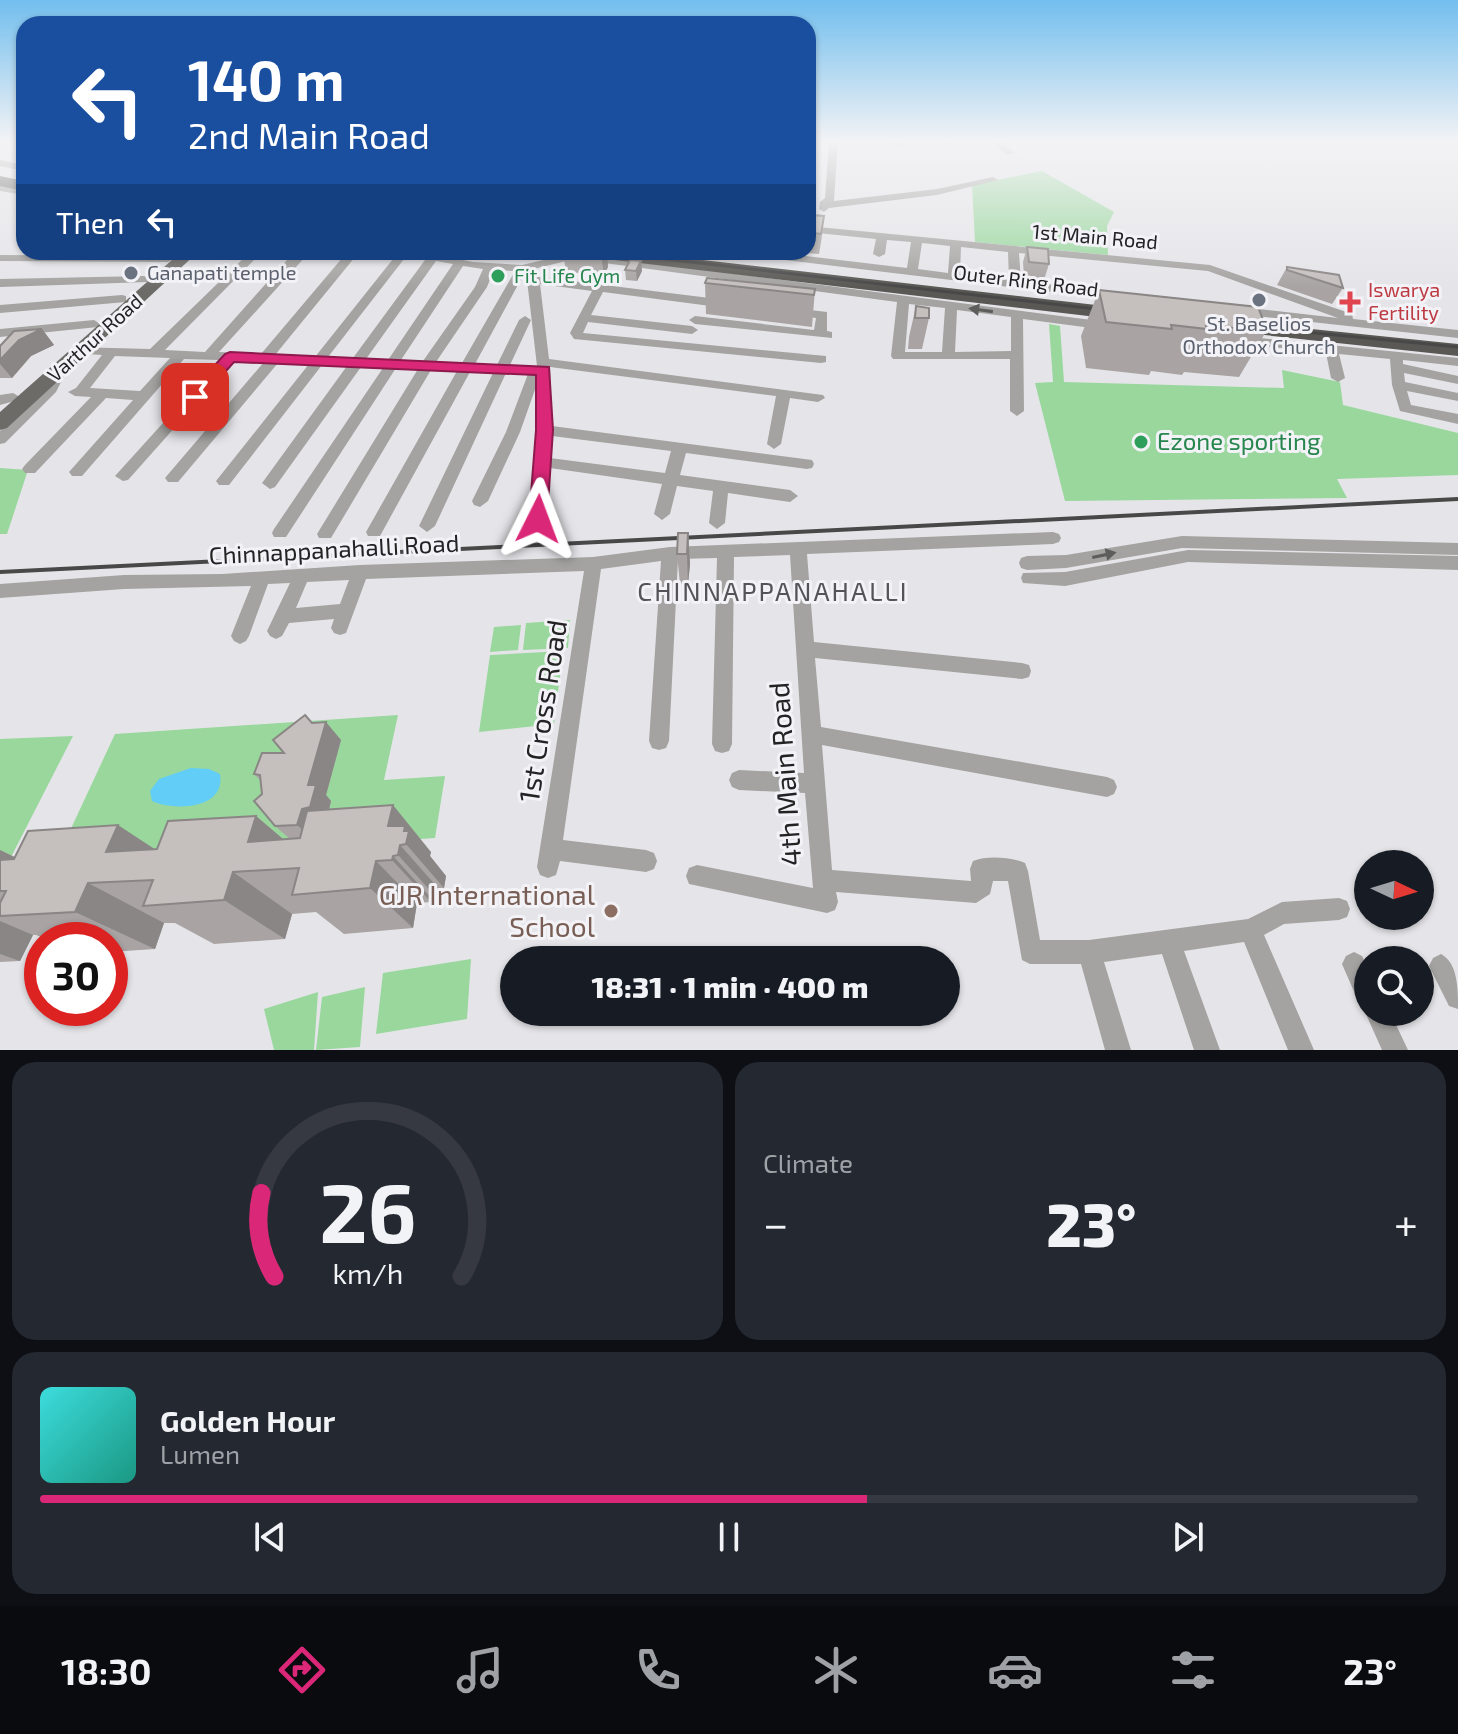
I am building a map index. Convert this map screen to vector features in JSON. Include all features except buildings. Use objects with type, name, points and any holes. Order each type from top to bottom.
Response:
[{"type":"highway","name":"Outer Ring Road","points":[[644,260],[1131,315]]},
{"type":"highway","name":"Outer Ring Road","points":[[736,260],[1131,315]]},
{"type":"highway","points":[[1095,311],[1131,315]]},
{"type":"highway","points":[[1222,322],[1286,333],[1458,350]]},
{"type":"highway","points":[[1222,322],[1458,337]]},
{"type":"highway","points":[[1267,343],[1286,333]]},
{"type":"main road","name":"Varthur Road","points":[[4,402],[144,280],[174,260]]},
{"type":"main road","name":"Varthur Road","points":[[0,423],[176,260]]},
{"type":"street","points":[[816,225],[830,199],[830,190]]},
{"type":"street","points":[[825,205],[946,190]]},
{"type":"street","name":"1st Main Road","points":[[816,230],[1210,268],[1369,324]]},
{"type":"street","points":[[879,254],[882,237]]},
{"type":"street","points":[[912,272],[917,241]]},
{"type":"street","points":[[954,277],[956,244]]},
{"type":"street","points":[[1013,249],[1015,282]]},
{"type":"street","points":[[154,353],[248,260]]},
{"type":"street","points":[[208,356],[294,260]]},
{"type":"street","points":[[173,478],[347,260]]},
{"type":"street","points":[[224,481],[398,260]]},
{"type":"street","points":[[270,483],[431,260]]},
{"type":"street","points":[[449,260],[529,272],[598,290],[747,307]]},
{"type":"street","points":[[374,532],[466,367],[529,272],[562,260]]},
{"type":"street","points":[[630,260],[1017,315],[1131,315]]},
{"type":"street","points":[[811,260],[1015,282],[1131,315]]},
{"type":"street","points":[[280,533],[460,262]]},
{"type":"street","points":[[325,534],[427,365],[481,287],[490,266]]},
{"type":"street","points":[[529,272],[545,430],[538,519]]},
{"type":"street","points":[[0,283],[144,280]]},
{"type":"street","points":[[598,290],[576,333],[578,336],[821,359]]},
{"type":"street","points":[[0,309],[122,299]]},
{"type":"street","points":[[903,300],[898,356],[1017,355]]},
{"type":"street","points":[[687,347],[701,301]]},
{"type":"street","points":[[948,355],[951,306]]},
{"type":"street","points":[[584,318],[826,334],[823,315],[778,310]]},
{"type":"street","points":[[1017,315],[1017,411]]},
{"type":"street","points":[[427,526],[525,320]]},
{"type":"street","points":[[1222,322],[1369,324],[1458,337]]},
{"type":"street","points":[[1222,322],[1267,343],[1396,361],[1458,380]]},
{"type":"street","points":[[0,333],[94,324]]},
{"type":"street","points":[[79,350],[503,369],[541,368],[818,398]]},
{"type":"street","points":[[1332,350],[1338,378]]},
{"type":"street","points":[[111,352],[77,392],[144,396]]},
{"type":"street","points":[[77,472],[180,355]]},
{"type":"street","points":[[123,476],[230,357]]},
{"type":"street","points":[[1396,361],[1458,362]]},
{"type":"street","points":[[1396,361],[1405,408],[1458,419]]},
{"type":"street","points":[[0,439],[51,389],[61,367]]},
{"type":"street","points":[[480,501],[541,368]]},
{"type":"street","points":[[1399,385],[1458,397]]},
{"type":"street","points":[[30,469],[103,393]]},
{"type":"street","points":[[774,444],[784,393]]},
{"type":"street","points":[[545,430],[807,464]]},
{"type":"street","points":[[662,514],[680,447]]},
{"type":"street","points":[[543,462],[790,496]]},
{"type":"street","points":[[717,523],[721,487]]},
{"type":"street","name":"Chinnappanahalli Road","points":[[1,592],[124,582],[593,564],[670,553],[1053,538]]},
{"type":"street","points":[[1458,549],[1159,543],[1028,571],[1065,579],[1188,556],[1458,563]]},
{"type":"street","name":"4th Main Road","points":[[798,548],[822,880],[976,892],[982,886],[981,869],[1017,871],[1030,952],[1089,952]]},
{"type":"street","points":[[722,744],[726,552]]},
{"type":"street","points":[[659,741],[670,553]]},
{"type":"street","name":"1st Cross Road","points":[[593,564],[549,858],[646,861]]},
{"type":"street","points":[[302,575],[279,623],[343,620],[360,572]]},
{"type":"street","points":[[240,636],[262,579]]},
{"type":"street","points":[[807,649],[1022,671]]},
{"type":"street","points":[[811,734],[1107,787]]},
{"type":"street","points":[[739,780],[816,784]]},
{"type":"street","points":[[697,876],[827,902],[822,880]]},
{"type":"street","points":[[1118,1050],[1089,952],[1250,930],[1282,913],[1339,909]]},
{"type":"street","points":[[1250,930],[1301,1050]]},
{"type":"street","points":[[1169,941],[1207,1050]]},
{"type":"street","points":[[1441,966],[1458,997]]},
{"type":"street","points":[[1384,1026],[1395,1050]]},
{"type":"green space","points":[[972,190],[1075,190],[1114,212],[1107,226],[1108,255],[975,242]]},
{"type":"green space","points":[[1049,324],[1060,326],[1064,382],[1284,388],[1282,370],[1340,382],[1343,405],[1458,433],[1458,475],[1337,479],[1347,498],[1065,501],[1035,383],[1053,382]]},
{"type":"green space","points":[[0,468],[28,470],[7,534],[0,534]]},
{"type":"green space","points":[[570,620],[568,648],[523,650],[526,623]]},
{"type":"green space","points":[[521,625],[518,650],[490,652],[494,627]]},
{"type":"green space","points":[[563,651],[554,724],[479,732],[490,655]]},
{"type":"green space","points":[[398,715],[384,780],[445,776],[435,838],[54,865],[115,734]]},
{"type":"green space","points":[[73,736],[6,867],[0,868],[0,739]]},
{"type":"green space","points":[[471,959],[467,1019],[376,1034],[383,973]]},
{"type":"green space","points":[[365,987],[360,1047],[316,1050],[322,997]]},
{"type":"green space","points":[[318,992],[314,1050],[274,1050],[264,1009]]},
{"type":"water","points":[[191,768],[209,769],[220,774],[220,786],[215,795],[196,805],[172,806],[152,801],[150,791],[159,779]]},
{"type":"railway","points":[[673,260],[1114,311]]},
{"type":"railway","points":[[1245,326],[1458,347]]},
{"type":"railway","points":[[0,572],[1458,499]]},
{"type":"place","name":"Ganapati temple","points":[[131,273]]},
{"type":"place","name":"Fit Life Gym","points":[[498,276]]},
{"type":"place","name":"St. Baselios Orthodox Church","points":[[1259,300]]},
{"type":"place","name":"Iswarya Fertility","points":[[1350,302]]},
{"type":"place","name":"Ezone sporting","points":[[1141,442]]},
{"type":"place","name":"GJR International School","points":[[611,911]]},
{"type":"district","name":"CHINNAPPANAHALLI","points":[[773,592]]},
{"type":"route","points":[[195,397],[230,357],[544,371],[545,430],[538,519]]}]
